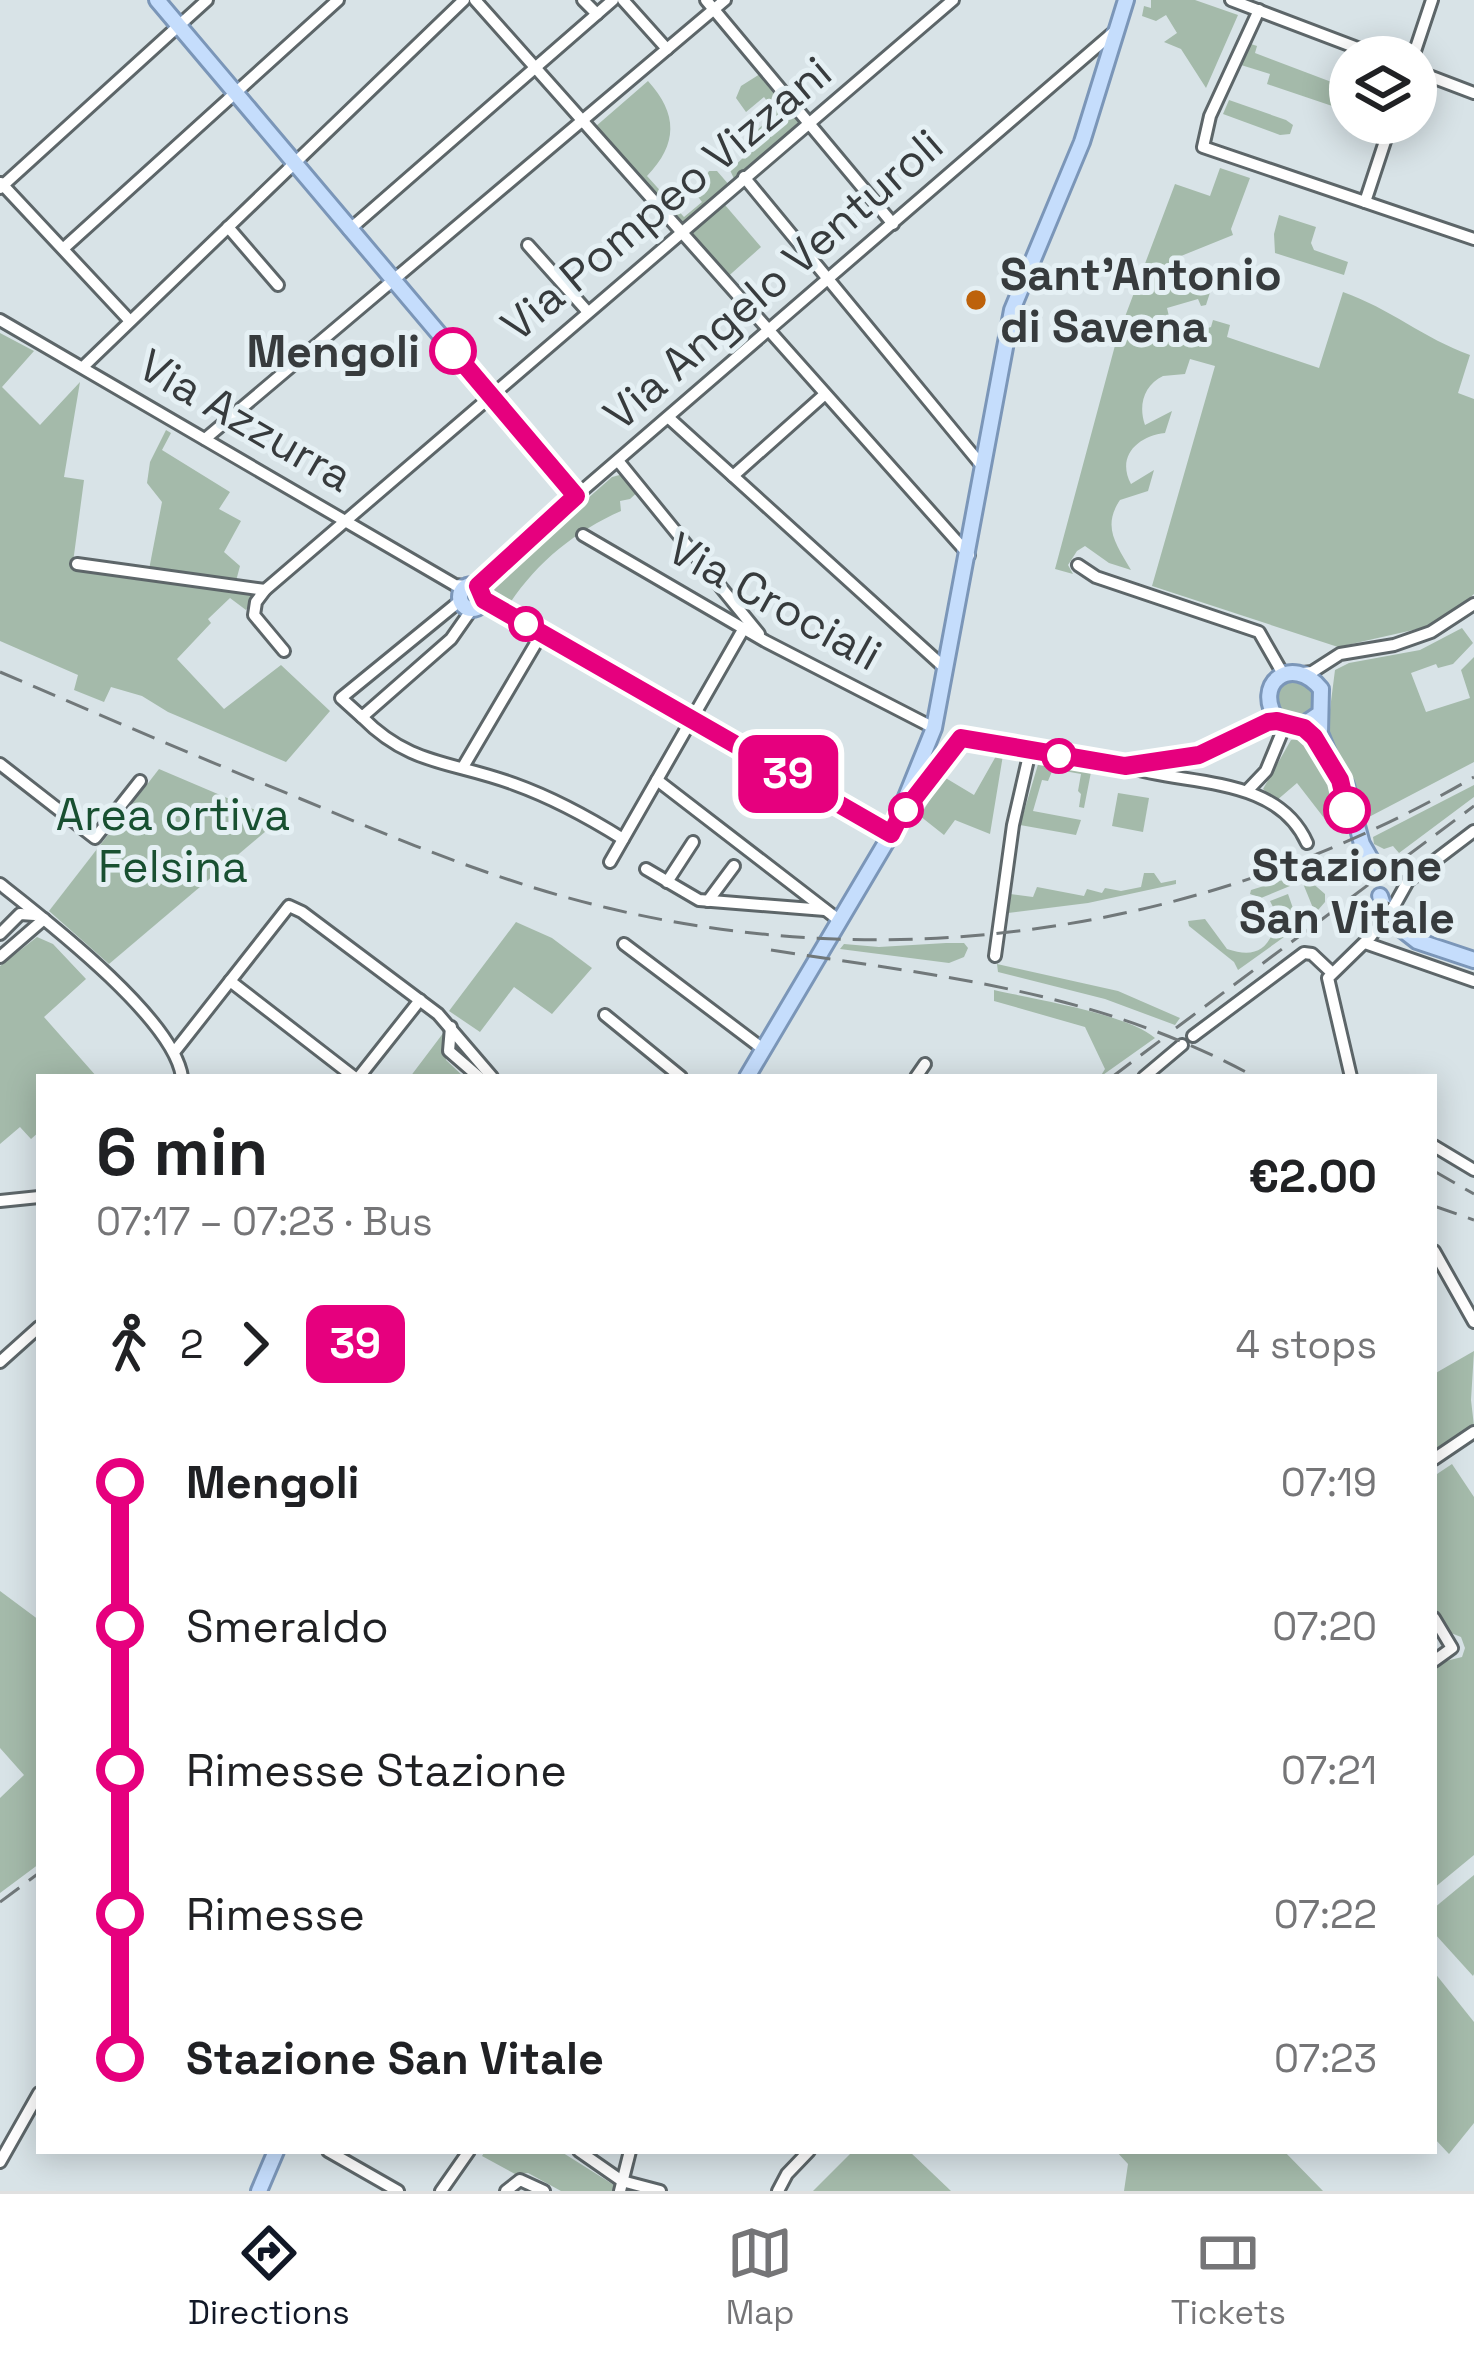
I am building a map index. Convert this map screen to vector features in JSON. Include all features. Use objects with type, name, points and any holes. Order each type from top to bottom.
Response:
[{"type":"main road","points":[[157,0],[576,496]]},
{"type":"main road","points":[[754,1074],[763,1049],[891,834],[934,728],[1017,293],[1082,142],[1126,0]]},
{"type":"main road","name":"Via Angelo Venturoli","points":[[468,595],[576,496]]},
{"type":"main road","name":"Via Azzurra","points":[[468,595],[891,834]]},
{"type":"main road","points":[[1246,731],[1268,705],[1271,687],[1282,674],[1302,674],[1321,689],[1318,727],[1328,757]]},
{"type":"main road","points":[[1268,705],[1287,724],[1311,733],[1328,757],[1374,866],[1372,872]]},
{"type":"main road","points":[[1030,751],[1125,766],[1175,760],[1199,755],[1246,731],[1319,714]]},
{"type":"main road","points":[[899,818],[952,745],[966,737],[934,728]]},
{"type":"main road","points":[[1387,908],[1410,938],[1474,960]]},
{"type":"main road","points":[[260,2191],[275,2154]]},
{"type":"street","points":[[130,321],[1,185],[207,0]]},
{"type":"street","points":[[64,248],[338,0]]},
{"type":"street","points":[[83,367],[464,0]]},
{"type":"street","points":[[475,0],[969,555]]},
{"type":"street","points":[[583,0],[597,14]]},
{"type":"street","points":[[349,230],[614,0]]},
{"type":"street","points":[[623,0],[667,50]]},
{"type":"street","points":[[209,435],[667,50],[709,5],[725,0]]},
{"type":"street","name":"Via Pompeo Vizzani","points":[[265,590],[953,0]]},
{"type":"street","points":[[1232,0],[1329,37]]},
{"type":"street","points":[[1420,36],[1432,0]]},
{"type":"street","points":[[709,5],[892,224]]},
{"type":"street","points":[[1259,10],[1210,116],[1202,145],[1474,239]]},
{"type":"street","name":"Via Angelo Venturoli","points":[[576,496],[1118,29]]},
{"type":"street","points":[[1437,78],[1474,93]]},
{"type":"street","points":[[1365,202],[1384,144]]},
{"type":"street","points":[[744,177],[986,470]]},
{"type":"street","points":[[228,227],[278,285]]},
{"type":"street","points":[[528,244],[586,311]]},
{"type":"street","name":"Via Azzurra","points":[[0,320],[209,435],[468,595]]},
{"type":"street","points":[[733,476],[824,395]]},
{"type":"street","points":[[669,418],[946,669]]},
{"type":"street","points":[[619,462],[765,641]]},
{"type":"street","name":"Via Crociali","points":[[583,535],[765,641],[934,728]]},
{"type":"street","points":[[77,564],[265,590],[256,602],[254,616],[284,651]]},
{"type":"street","points":[[1078,565],[1096,577],[1259,632],[1282,674]]},
{"type":"street","points":[[468,595],[341,698],[386,741],[407,753],[548,797],[623,839]]},
{"type":"street","points":[[362,717],[451,639],[468,595]]},
{"type":"street","points":[[1302,674],[1340,654],[1394,645],[1431,632],[1474,604]]},
{"type":"street","points":[[610,862],[744,628]]},
{"type":"street","points":[[463,767],[542,633]]},
{"type":"street","points":[[1321,689],[1328,662]]},
{"type":"street","points":[[1247,791],[1266,771],[1287,724]]},
{"type":"street","points":[[995,956],[1013,825],[1030,751]]},
{"type":"street","points":[[1175,760],[1175,778]]},
{"type":"street","points":[[0,764],[95,838],[140,781]]},
{"type":"street","points":[[1125,766],[1247,791],[1278,808],[1301,830],[1307,843]]},
{"type":"street","points":[[657,781],[840,921]]},
{"type":"street","points":[[1350,1074],[1327,985],[1330,971],[1366,942],[1408,880],[1474,831]]},
{"type":"street","points":[[667,882],[693,842]]},
{"type":"street","points":[[707,901],[734,866]]},
{"type":"street","points":[[646,869],[707,901],[825,910]]},
{"type":"street","points":[[0,884],[105,975],[175,1051],[181,1074]]},
{"type":"street","points":[[175,1051],[289,906],[420,1000],[452,1027],[490,1074]]},
{"type":"street","points":[[0,934],[20,914],[44,919]]},
{"type":"street","points":[[0,957],[44,919]]},
{"type":"street","points":[[1366,942],[1474,981]]},
{"type":"street","points":[[624,944],[763,1049]]},
{"type":"street","points":[[1193,1036],[1304,953],[1312,954],[1330,971]]},
{"type":"street","points":[[230,981],[352,1074]]},
{"type":"street","points":[[358,1074],[420,1000]]},
{"type":"street","points":[[605,1015],[677,1074]]},
{"type":"street","points":[[452,1027],[449,1051],[476,1074]]},
{"type":"street","points":[[1148,1074],[1182,1045]]},
{"type":"street","points":[[918,1074],[925,1064]]},
{"type":"street","points":[[1437,1148],[1474,1170]]},
{"type":"street","points":[[0,1201],[36,1197]]},
{"type":"street","points":[[1437,1256],[1474,1322]]},
{"type":"street","points":[[0,1362],[36,1330]]},
{"type":"street","points":[[1437,1457],[1474,1432]]},
{"type":"street","points":[[1437,1623],[1452,1648],[1437,1659]]},
{"type":"street","points":[[0,2162],[36,2097]]},
{"type":"street","points":[[333,2154],[398,2191]]},
{"type":"street","points":[[441,2191],[467,2154]]},
{"type":"street","points":[[584,2154],[621,2186],[660,2191]]},
{"type":"street","points":[[621,2186],[629,2154]]},
{"type":"street","points":[[778,2191],[807,2154]]},
{"type":"street","points":[[506,2191],[516,2180],[526,2180],[544,2191]]},
{"type":"green space","points":[[1151,0],[1195,0],[1238,15],[1206,88],[1181,49],[1164,42],[1177,33],[1166,15],[1156,21],[1142,16],[1144,6],[1151,8]]},
{"type":"green space","points":[[1251,44],[1257,46],[1255,53],[1329,81],[1329,105],[1267,84],[1270,74],[1241,65]]},
{"type":"green space","points":[[760,74],[803,123],[735,181],[730,170],[758,144],[755,132],[776,113],[764,97],[746,112],[736,98],[741,86]]},
{"type":"green space","points":[[648,81],[665,105],[670,129],[664,152],[647,176],[684,217],[702,202],[696,194],[709,171],[717,171],[730,186],[683,227],[595,127]]},
{"type":"green space","points":[[1229,100],[1286,120],[1293,125],[1290,134],[1280,135],[1223,114]]},
{"type":"green space","points":[[1220,168],[1250,178],[1231,229],[1233,235],[1181,256],[1188,278],[1198,275],[1201,284],[1214,280],[1206,305],[1201,306],[1198,299],[1167,308],[1172,329],[1165,333],[1168,342],[1211,327],[1213,320],[1230,325],[1227,337],[1319,368],[1343,292],[1470,355],[1458,393],[1474,399],[1474,594],[1454,612],[1422,628],[1338,647],[1152,586],[1215,366],[1190,359],[1185,374],[1163,376],[1144,396],[1145,425],[1172,411],[1165,433],[1146,438],[1128,456],[1131,484],[1154,470],[1148,491],[1120,500],[1112,519],[1113,535],[1131,570],[1109,563],[1085,546],[1068,565],[1073,574],[1055,569],[1117,338],[1175,184],[1210,196]]},
{"type":"green space","points":[[719,198],[761,247],[723,281],[680,232]]},
{"type":"green space","points":[[1279,215],[1316,227],[1314,250],[1348,262],[1344,275],[1275,253]]},
{"type":"green space","points":[[0,333],[34,351],[2,387],[40,425],[80,382],[64,477],[84,480],[72,570],[147,580],[162,502],[147,483],[150,462],[166,430],[171,433],[162,450],[230,492],[219,509],[241,521],[224,552],[240,566],[236,581],[260,587],[246,610],[230,598],[177,659],[224,709],[281,665],[330,711],[286,762],[168,712],[142,696],[111,687],[104,702],[74,690],[78,675],[0,641]]},
{"type":"green space","points":[[627,473],[641,489],[620,501],[621,511],[559,549],[510,603],[486,588],[612,477]]},
{"type":"green space","points":[[1462,628],[1473,643],[1453,664],[1411,673],[1426,712],[1470,698],[1461,670],[1474,657],[1474,762],[1367,818],[1327,733],[1335,670],[1349,663],[1420,650]]},
{"type":"green space","points":[[1295,680],[1309,686],[1315,700],[1309,714],[1295,720],[1281,714],[1275,700],[1281,686]]},
{"type":"green space","points":[[1301,739],[1315,756],[1330,790],[1340,823],[1331,827],[1297,783],[1276,801],[1263,789],[1291,740]]},
{"type":"green space","points":[[1004,749],[990,834],[955,820],[944,835],[920,816],[944,777],[974,795]]},
{"type":"green space","points":[[1039,761],[1091,772],[1084,808],[1079,807],[1081,774],[1053,769],[1048,781],[1042,780],[1033,811],[1081,820],[1076,835],[1020,825]]},
{"type":"green space","name":"Area ortiva Felsina","points":[[159,769],[279,820],[109,964],[49,911]]},
{"type":"green space","points":[[1474,785],[1474,797],[1399,853],[1393,846],[1384,849],[1374,844],[1373,837]]},
{"type":"green space","points":[[1118,793],[1149,798],[1143,832],[1112,826]]},
{"type":"green space","points":[[1144,873],[1154,873],[1161,883],[1176,880],[1176,884],[1088,903],[1008,913],[1010,894],[1033,897],[1037,887],[1084,896],[1087,889],[1121,891],[1141,887]]},
{"type":"green space","points":[[1302,874],[1325,894],[1325,902],[1312,917],[1238,970],[1189,926],[1188,921],[1205,919],[1227,949],[1259,950],[1276,922],[1290,921],[1270,901],[1288,894],[1295,914],[1313,908],[1302,881],[1261,898],[1250,894],[1251,890]]},
{"type":"green space","points":[[516,922],[552,938],[592,968],[552,1014],[514,987],[480,1032],[449,1011]]},
{"type":"green space","points":[[37,937],[53,944],[86,979],[44,1017],[94,1074],[36,1074],[36,1135],[31,1139],[20,1127],[0,1144],[0,966]]},
{"type":"green space","points":[[964,943],[968,948],[964,957],[949,963],[840,949],[844,944]]},
{"type":"green space","points":[[997,964],[1118,991],[1180,1018],[1175,1025],[1105,999],[998,972]]},
{"type":"green space","points":[[994,990],[1055,1003],[1124,1022],[1155,1038],[1102,1074],[1105,1069],[1085,1027],[994,1001]]},
{"type":"green space","points":[[444,1032],[446,1060],[461,1074],[412,1074]]},
{"type":"green space","points":[[1474,1351],[1474,1426],[1437,1451],[1437,1372]]},
{"type":"green space","points":[[1452,1464],[1474,1497],[1474,1855],[1437,1886],[1437,1663],[1462,1657],[1465,1648],[1461,1637],[1446,1631],[1437,1618],[1437,1474]]},
{"type":"green space","points":[[0,1591],[36,1618],[36,1866],[0,1893],[0,1798],[24,1775],[0,1748]]},
{"type":"green space","points":[[1474,1875],[1473,1976],[1437,1936],[1437,1906]]},
{"type":"green space","points":[[1437,1976],[1474,2022],[1474,2123],[1449,2154],[1437,2141]]},
{"type":"green space","points":[[565,2154],[614,2185],[612,2191],[561,2191],[482,2156]]},
{"type":"green space","points":[[850,2154],[912,2154],[951,2191],[813,2191]]},
{"type":"green space","points":[[1119,2154],[1287,2154],[1323,2191],[1124,2191],[1128,2164]]},
{"type":"railway","points":[[0,672],[376,830],[529,886],[608,908],[719,929],[831,939],[943,938],[1054,926],[1163,904],[1270,872],[1374,829],[1474,777]]},
{"type":"railway","points":[[1176,1028],[1474,806]]},
{"type":"railway","points":[[771,950],[959,979],[1079,1006],[1196,1048],[1249,1074]]},
{"type":"railway","points":[[1116,1074],[1165,1037]]},
{"type":"railway","points":[[1437,1173],[1474,1194]]},
{"type":"railway","points":[[1437,1207],[1474,1220]]},
{"type":"railway","points":[[0,1902],[36,1875]]},
{"type":"bus line","name":"39","points":[[453,351],[576,496],[478,586],[484,600],[891,834],[961,738],[1125,766],[1199,755],[1271,720],[1304,728],[1314,737],[1340,780],[1347,810]]},
{"type":"place","name":"Sant'Antonio di Savena","points":[[976,300]]},
{"type":"place","name":"Mengoli","points":[[453,351]]},
{"type":"place","name":"Stazione San Vitale","points":[[1347,810]]}]
